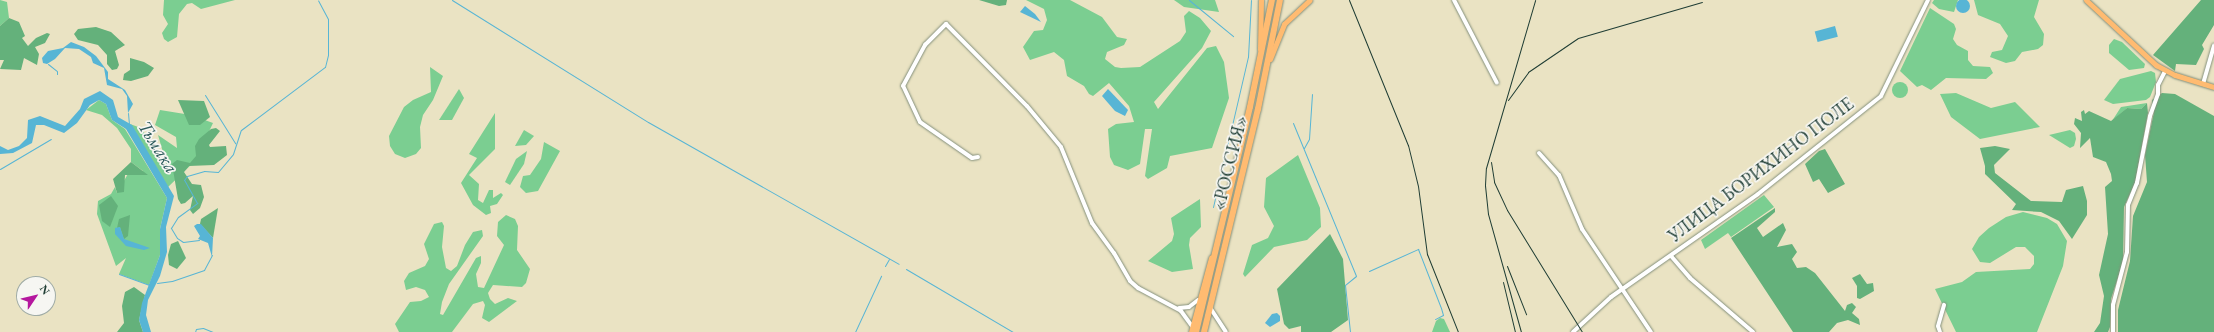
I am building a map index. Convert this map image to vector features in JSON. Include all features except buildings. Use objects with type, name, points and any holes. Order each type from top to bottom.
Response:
[{"type":"highway","name":"«РОССИЯ»","points":[[1193,330],[1216,246],[1258,72],[1272,0]]},
{"type":"highway","name":"«РОССИЯ»","points":[[1204,332],[1265,74],[1280,0]]},
{"type":"main road","points":[[1258,72],[1262,23],[1261,0]]},
{"type":"main road","points":[[1265,74],[1284,24],[1310,0]]},
{"type":"main road","points":[[2086,0],[2147,58],[2165,71],[2214,87]]},
{"type":"main road","points":[[1193,330],[1198,300],[1216,246]]},
{"type":"main road","points":[[1207,332],[1208,314]]},
{"type":"street","points":[[1454,0],[1497,83]]},
{"type":"street","name":"УЛИЦА БОРИХИНО ПОЛЕ","points":[[1573,332],[1621,290],[1758,194],[1881,96],[1928,0]]},
{"type":"street","points":[[978,157],[972,158],[920,122],[903,86],[925,45],[946,24],[1027,106],[1061,147],[1092,223],[1114,252],[1130,281],[1138,288],[1176,307],[1186,315],[1193,330]]},
{"type":"street","points":[[2203,84],[2214,46]]},
{"type":"street","points":[[2113,332],[2113,305],[2127,252],[2128,205],[2137,183],[2150,116],[2158,94],[2158,85],[2165,71]]},
{"type":"street","points":[[1539,153],[1559,174],[1582,229],[1621,290],[1651,332]]},
{"type":"street","points":[[1671,256],[1690,278],[1752,332]]},
{"type":"street","points":[[1176,307],[1186,308],[1198,300]]},
{"type":"street","points":[[1210,305],[1213,316],[1226,332]]},
{"type":"street","points":[[1940,332],[1938,326],[1944,305]]},
{"type":"green space","points":[[0,0],[7,2],[9,18],[0,26]]},
{"type":"green space","points":[[164,0],[235,0],[201,9],[192,3],[187,4],[179,14],[177,37],[168,42],[164,39],[162,33],[168,24],[163,15]]},
{"type":"green space","points":[[979,0],[1007,0],[1006,5],[999,6]]},
{"type":"green space","points":[[1026,0],[1070,0],[1102,17],[1117,37],[1127,39],[1124,45],[1107,52],[1105,59],[1115,67],[1121,68],[1140,67],[1180,41],[1186,32],[1184,16],[1189,11],[1200,18],[1211,31],[1202,48],[1154,102],[1158,109],[1207,48],[1216,46],[1224,62],[1229,98],[1212,148],[1170,156],[1167,168],[1148,179],[1145,176],[1152,129],[1145,129],[1140,164],[1128,170],[1114,165],[1110,157],[1108,129],[1116,124],[1134,122],[1129,106],[1109,83],[1093,96],[1089,94],[1084,86],[1067,76],[1064,60],[1054,52],[1030,60],[1023,47],[1034,31],[1043,30],[1047,20],[1044,9]]},
{"type":"green space","points":[[1174,0],[1215,0],[1219,12],[1184,7]]},
{"type":"green space","points":[[1934,0],[1958,0],[1954,12],[1939,9],[1932,3]]},
{"type":"green space","points":[[1974,0],[2039,0],[2034,17],[2044,34],[2043,45],[2038,49],[2022,52],[2015,61],[2006,63],[1990,57],[1992,52],[2002,50],[2008,36],[2000,24],[1978,15]]},
{"type":"green space","points":[[2201,0],[2214,0],[2214,25],[2202,45],[2204,49],[2196,65],[2176,64],[2175,71],[2153,55]]},
{"type":"green space","points":[[1930,8],[1954,24],[1956,29],[1953,39],[1957,45],[1968,51],[1968,60],[1973,66],[1990,67],[1993,73],[1986,79],[1946,78],[1931,90],[1922,85],[1917,87],[1900,71]]},
{"type":"green space","points":[[9,18],[19,22],[25,36],[22,38],[28,46],[36,38],[47,33],[50,34],[45,43],[35,47],[39,54],[37,65],[24,58],[21,70],[0,69],[4,60],[0,60],[0,26]]},
{"type":"green space","points":[[96,27],[111,32],[125,45],[115,51],[119,65],[117,69],[112,70],[107,64],[107,55],[98,45],[78,40],[74,34],[78,29]]},
{"type":"green space","points":[[2114,39],[2122,42],[2145,64],[2144,68],[2129,70],[2109,53],[2109,45]]},
{"type":"green space","points":[[130,58],[144,62],[154,68],[148,76],[131,81],[123,80],[124,74],[130,70]]},
{"type":"green space","points":[[430,67],[443,76],[433,100],[423,115],[420,127],[421,148],[416,154],[405,158],[395,154],[390,146],[389,136],[404,107],[413,100],[431,92]]},
{"type":"green space","points":[[2151,71],[2155,73],[2156,82],[2150,97],[2146,100],[2113,104],[2104,100],[2120,79]]},
{"type":"green space","points":[[1900,82],[1907,87],[1908,90],[1903,97],[1900,98],[1893,93],[1892,90],[1897,83]]},
{"type":"green space","points":[[459,89],[464,98],[452,120],[439,120]]},
{"type":"green space","points":[[1956,93],[1991,108],[2015,102],[2040,127],[1980,139],[1951,117],[1940,94]]},
{"type":"green space","points":[[2162,93],[2175,94],[2214,116],[2214,332],[2118,332],[2118,310],[2130,261],[2133,216],[2147,182],[2145,155],[2154,112],[2152,100]]},
{"type":"green space","points":[[99,100],[106,104],[112,120],[125,129],[167,198],[160,229],[160,255],[149,285],[119,274],[126,258],[116,266],[97,214],[98,201],[111,194],[115,187],[117,193],[129,172],[143,171],[131,162],[131,149],[117,128],[102,115],[86,110]]},
{"type":"green space","points":[[178,100],[204,101],[210,117],[200,125],[189,125]]},
{"type":"green space","points":[[2147,103],[2141,109],[2127,108],[2112,121],[2121,107]]},
{"type":"green space","points":[[2147,103],[2148,113],[2135,183],[2124,207],[2123,262],[2111,299],[2110,327],[2108,332],[2094,332],[2100,323],[2104,296],[2099,275],[2108,234],[2105,187],[2112,181],[2106,162],[2093,157],[2090,138],[2080,148],[2081,133],[2074,124],[2075,118],[2082,121],[2081,112],[2084,110],[2085,114],[2089,111],[2111,121],[2127,108],[2141,109]]},
{"type":"green space","points":[[160,110],[191,115],[213,123],[195,161],[168,187],[130,124],[141,128],[167,166],[158,135],[177,148],[176,137],[155,125]]},
{"type":"green space","points":[[495,113],[495,149],[469,175],[479,184],[478,200],[483,203],[489,190],[493,190],[493,198],[501,193],[503,195],[497,204],[490,206],[491,213],[486,215],[473,205],[461,183],[477,158],[469,154]]},
{"type":"green space","points":[[216,128],[220,131],[209,145],[210,147],[226,146],[227,155],[214,165],[189,166],[184,172],[192,184],[201,185],[204,197],[200,208],[193,214],[190,210],[193,196],[185,203],[181,204],[178,199],[172,164],[177,160],[190,163],[196,156],[195,146],[199,139],[211,129]]},
{"type":"green space","points":[[524,130],[534,136],[526,145],[515,146]]},
{"type":"green space","points":[[2070,130],[2075,133],[2076,139],[2074,146],[2070,148],[2049,135]]},
{"type":"green space","points":[[544,142],[560,151],[538,191],[526,193],[520,187],[523,176],[530,175],[541,159]]},
{"type":"green space","points":[[1995,146],[2010,149],[1994,165],[1995,173],[2031,201],[2062,202],[2066,190],[2083,186],[2087,201],[2087,215],[2072,239],[2059,221],[2041,212],[2012,210],[2016,204],[1985,174],[1985,166],[1980,148]]},
{"type":"green space","points":[[1825,149],[1845,184],[1828,193],[1819,179],[1813,182],[1805,164],[1819,151]]},
{"type":"green space","points":[[527,151],[524,164],[510,185],[505,182],[516,159]]},
{"type":"green space","points":[[1298,155],[1320,208],[1321,227],[1307,240],[1274,247],[1245,277],[1243,274],[1252,245],[1268,238],[1274,226],[1264,207],[1266,178]]},
{"type":"green space","points":[[131,162],[148,175],[125,175],[124,192],[117,193],[113,179]]},
{"type":"green space","points":[[1764,195],[1774,207],[1731,237],[1728,233],[1705,249],[1701,240]]},
{"type":"green space","points":[[111,196],[118,206],[110,227],[102,221],[99,205]]},
{"type":"green space","points":[[1200,199],[1201,227],[1190,238],[1189,245],[1193,269],[1172,272],[1148,261],[1172,241],[1174,234],[1171,218]]},
{"type":"green space","points":[[218,208],[213,238],[200,224],[201,219]]},
{"type":"green space","points":[[1775,208],[1775,212],[1757,228],[1763,237],[1783,223],[1786,230],[1777,247],[1792,244],[1797,252],[1792,259],[1797,268],[1806,267],[1815,273],[1845,311],[1847,305],[1852,303],[1856,307],[1852,313],[1859,319],[1860,325],[1848,320],[1837,323],[1829,332],[1793,332],[1731,238]]},
{"type":"green space","points":[[2023,212],[2047,218],[2057,224],[2067,241],[2063,266],[2037,332],[1956,332],[1935,289],[1962,282],[1976,272],[2030,269],[2034,264],[2034,256],[2025,247],[2016,247],[1990,263],[1980,262],[1972,249],[1979,237],[1989,228],[2006,217]]},
{"type":"green space","points":[[130,215],[128,236],[124,239],[120,227],[117,228],[119,219]]},
{"type":"green space","points":[[506,215],[515,219],[518,226],[517,250],[530,269],[526,283],[522,287],[493,285],[488,293],[490,299],[495,304],[508,298],[517,301],[489,322],[482,318],[485,305],[483,301],[473,304],[452,332],[399,332],[395,324],[410,302],[421,301],[429,297],[425,290],[416,287],[406,290],[404,281],[409,273],[425,266],[429,259],[424,244],[434,224],[442,222],[444,226],[442,247],[446,268],[451,271],[457,266],[465,245],[473,232],[482,230],[483,236],[449,284],[442,302],[440,314],[443,315],[476,258],[481,256],[481,263],[476,274],[478,287],[484,288],[504,245],[497,236],[498,222]]},
{"type":"green space","points":[[1330,234],[1343,259],[1348,320],[1331,332],[1301,332],[1301,326],[1289,329],[1284,324],[1277,289]]},
{"type":"green space","points":[[178,241],[186,258],[177,269],[169,265],[168,255],[171,244]]},
{"type":"green space","points":[[1860,274],[1867,284],[1873,283],[1874,291],[1860,299],[1857,298],[1857,286],[1852,278]]},
{"type":"green space","points":[[134,287],[145,295],[139,320],[143,332],[117,332],[124,323],[122,306],[125,292]]},
{"type":"green space","points":[[1440,318],[1444,319],[1450,332],[1432,332],[1436,321]]},
{"type":"water","points":[[1963,-1],[1968,1],[1970,6],[1968,11],[1963,13],[1958,11],[1956,6],[1958,1]]},
{"type":"water","points":[[1025,6],[1035,14],[1041,22],[1020,12]]},
{"type":"water","points":[[1835,26],[1838,37],[1818,42],[1815,31]]},
{"type":"water","points":[[71,42],[84,47],[96,56],[108,72],[108,79],[125,90],[133,104],[128,113],[127,96],[122,89],[107,85],[104,68],[93,63],[91,57],[79,49],[65,48],[55,59],[47,64],[43,63],[42,58],[48,51],[63,48]]},
{"type":"water","points":[[1108,89],[1128,110],[1125,116],[1115,111],[1102,96]]},
{"type":"water","points":[[100,91],[113,100],[118,117],[132,125],[174,196],[166,227],[167,252],[160,276],[148,300],[146,315],[151,332],[143,332],[139,320],[142,303],[160,255],[160,229],[167,198],[126,129],[112,120],[106,104],[99,100],[90,105],[77,123],[64,133],[44,125],[36,125],[32,143],[13,153],[0,154],[0,146],[8,150],[19,146],[27,138],[28,120],[40,116],[65,126],[80,109],[84,99]]},
{"type":"water","points":[[201,224],[213,238],[212,257],[208,243],[198,239],[200,236],[194,226]]},
{"type":"water","points":[[120,227],[124,239],[150,248],[144,250],[126,246],[115,234],[115,228]]},
{"type":"water","points":[[1277,313],[1280,316],[1280,321],[1270,327],[1265,323],[1272,314]]},
{"type":"waterway","points":[[199,240],[183,242],[177,238],[171,228],[178,217],[197,203],[184,180],[187,176],[204,171],[218,172],[233,154],[241,130],[325,67],[328,55],[328,19],[318,0]]},
{"type":"waterway","points":[[452,0],[648,122],[899,264]]},
{"type":"waterway","points":[[1189,0],[1233,36]]},
{"type":"waterway","points":[[1213,207],[1248,57],[1251,0]]},
{"type":"waterway","points":[[48,64],[57,71],[57,74]]},
{"type":"waterway","points":[[1304,148],[1309,139],[1312,94]]},
{"type":"waterway","points":[[205,95],[235,143]]},
{"type":"waterway","name":"Тьмака","points":[[128,113],[129,124]]},
{"type":"waterway","points":[[1293,123],[1356,276],[1345,285],[1350,332]]},
{"type":"waterway","points":[[0,169],[51,139]]},
{"type":"waterway","points":[[1369,271],[1418,249],[1443,315],[1435,319]]},
{"type":"waterway","points":[[157,283],[172,281],[204,270],[212,255]]},
{"type":"waterway","points":[[885,266],[889,259]]},
{"type":"waterway","points":[[906,269],[1013,332]]},
{"type":"waterway","points":[[119,274],[150,285]]},
{"type":"waterway","points":[[855,332],[881,276]]},
{"type":"waterway","points":[[195,332],[196,329],[203,328],[213,332]]},
{"type":"railway","points":[[1349,0],[1408,145],[1418,186],[1427,254],[1458,332]]},
{"type":"railway","points":[[1521,332],[1488,214],[1485,185],[1486,168],[1535,0]]},
{"type":"railway","points":[[1508,100],[1528,72],[1578,38],[1702,2]]},
{"type":"railway","points":[[1491,162],[1494,182],[1507,210],[1582,332]]},
{"type":"railway","points":[[1507,266],[1526,314]]},
{"type":"railway","points":[[1503,282],[1515,332]]}]
